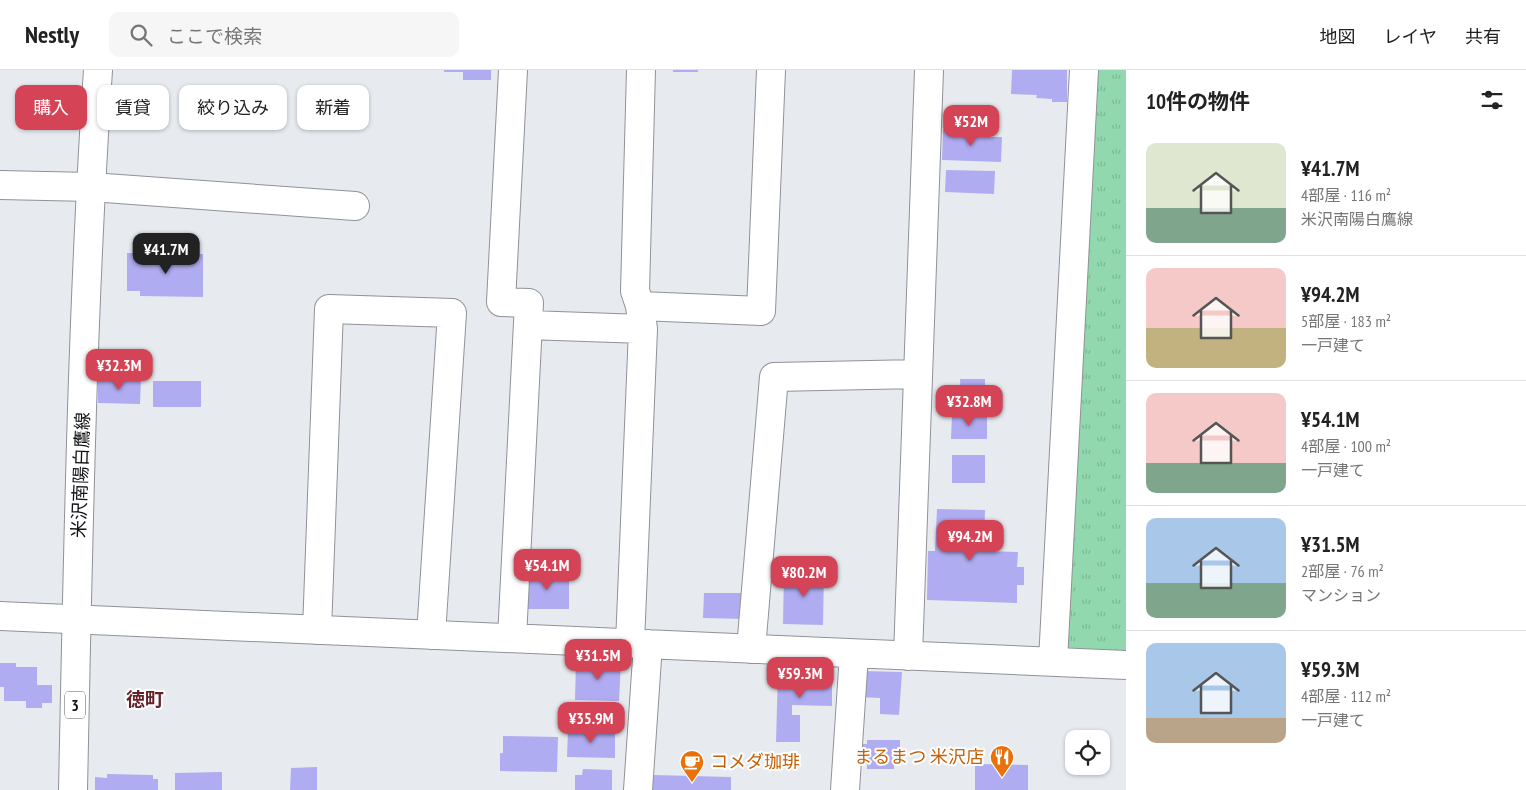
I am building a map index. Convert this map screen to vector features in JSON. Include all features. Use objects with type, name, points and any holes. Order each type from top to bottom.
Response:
[{"type":"street","name":"米沢南陽白鷹線","points":[[73,790],[76,619],[90,187],[98,70]]},
{"type":"street","points":[[512,70],[501,302],[529,304],[512,638]]},
{"type":"street","points":[[638,790],[642,318],[635,291],[640,70]]},
{"type":"street","points":[[528,325],[761,311],[771,70]]},
{"type":"street","points":[[908,656],[929,70]]},
{"type":"street","points":[[1053,661],[1084,70]]},
{"type":"street","points":[[0,185],[90,187],[355,206]]},
{"type":"street","points":[[317,630],[329,309],[452,313],[431,635]]},
{"type":"street","points":[[751,649],[774,377],[918,374]]},
{"type":"street","points":[[0,616],[1126,665]]},
{"type":"street","points":[[845,790],[854,654]]},
{"type":"green space","points":[[1091,70],[1126,70],[1126,654],[1065,652]]},
{"type":"building","points":[[444,70],[491,70],[491,80],[463,80],[463,72],[444,72]]},
{"type":"building","points":[[673,70],[698,70],[698,72],[673,72]]},
{"type":"building","points":[[1012,70],[1067,70],[1067,102],[1052,102],[1052,99],[1036,98],[1037,95],[1011,94]]},
{"type":"building","points":[[943,130],[983,131],[983,137],[1002,137],[1001,162],[942,160]]},
{"type":"building","points":[[946,170],[995,171],[994,194],[945,192]]},
{"type":"building","points":[[127,253],[203,254],[203,297],[140,296],[140,291],[127,291]]},
{"type":"building","points":[[98,379],[141,379],[140,404],[98,403]]},
{"type":"building","points":[[960,379],[985,379],[985,398],[961,399]]},
{"type":"building","points":[[153,381],[201,381],[201,407],[153,407]]},
{"type":"building","points":[[952,414],[987,415],[987,439],[951,439]]},
{"type":"building","points":[[952,455],[985,455],[985,483],[952,483]]},
{"type":"building","points":[[937,509],[985,510],[984,551],[1018,552],[1017,567],[1024,567],[1024,585],[1017,585],[1017,603],[927,600],[928,551],[935,551]]},
{"type":"building","points":[[784,571],[824,572],[823,625],[783,624]]},
{"type":"building","points":[[525,573],[569,573],[569,609],[525,609]]},
{"type":"building","points":[[704,593],[746,593],[745,619],[703,618]]},
{"type":"building","points":[[576,661],[621,662],[619,701],[575,700]]},
{"type":"building","points":[[0,663],[16,663],[16,667],[37,667],[37,685],[52,685],[52,703],[42,703],[42,708],[26,708],[26,701],[4,701],[4,687],[0,687]]},
{"type":"building","points":[[778,671],[832,672],[832,706],[792,705],[792,715],[800,715],[800,742],[776,742]]},
{"type":"building","points":[[861,671],[902,672],[899,715],[880,714],[880,698],[860,697]]},
{"type":"building","points":[[568,730],[615,732],[615,758],[567,757]]},
{"type":"building","points":[[503,736],[558,737],[557,772],[500,771],[500,753],[503,753]]},
{"type":"building","points":[[867,740],[900,740],[900,765],[894,765],[894,769],[867,769],[867,764],[859,764],[859,744],[867,744]]},
{"type":"building","name":"まるまつ 米沢店","points":[[975,764],[1028,765],[1028,790],[975,790]]},
{"type":"building","points":[[317,767],[317,790],[290,790],[291,768]]},
{"type":"building","points":[[583,769],[612,770],[612,790],[575,790],[575,775],[582,775]]},
{"type":"building","points":[[222,772],[222,790],[175,790],[175,773]]},
{"type":"building","points":[[107,774],[153,775],[153,779],[158,779],[158,790],[95,790],[95,777],[107,778]]},
{"type":"building","name":"コメダ珈琲","points":[[653,775],[731,777],[731,790],[653,790]]},
{"type":"place","name":"まるまつ 米沢店","points":[[1002,778]]},
{"type":"place","name":"コメダ珈琲","points":[[692,783]]},
{"type":"district","name":"徳町","points":[[145,699]]}]
